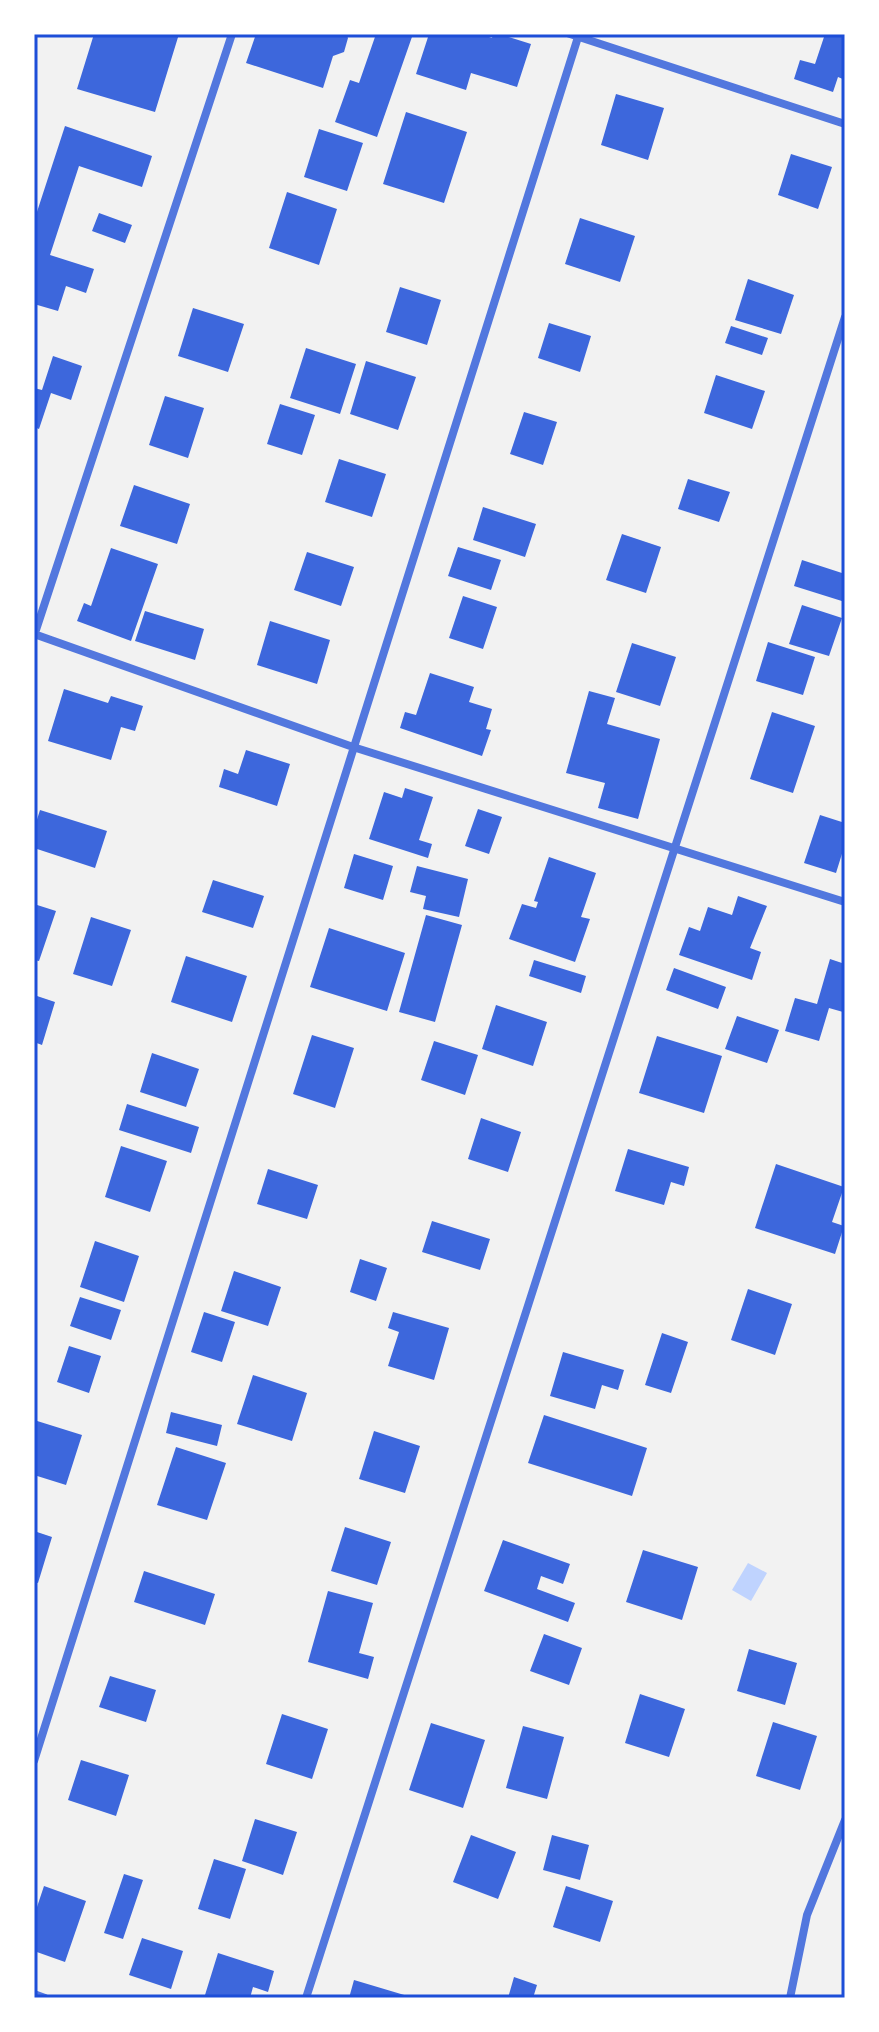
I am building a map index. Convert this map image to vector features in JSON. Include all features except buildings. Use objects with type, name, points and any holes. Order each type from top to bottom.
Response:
[{"type":"street","points":[[232,34],[34,635],[353,747],[845,902]]},
{"type":"street","points":[[34,1761],[576,35],[845,124]]},
{"type":"street","points":[[306,1998],[845,317]]},
{"type":"street","points":[[790,1998],[807,1915],[845,1820]]},
{"type":"water","points":[[748,1563],[767,1573],[751,1601],[732,1590]]}]
